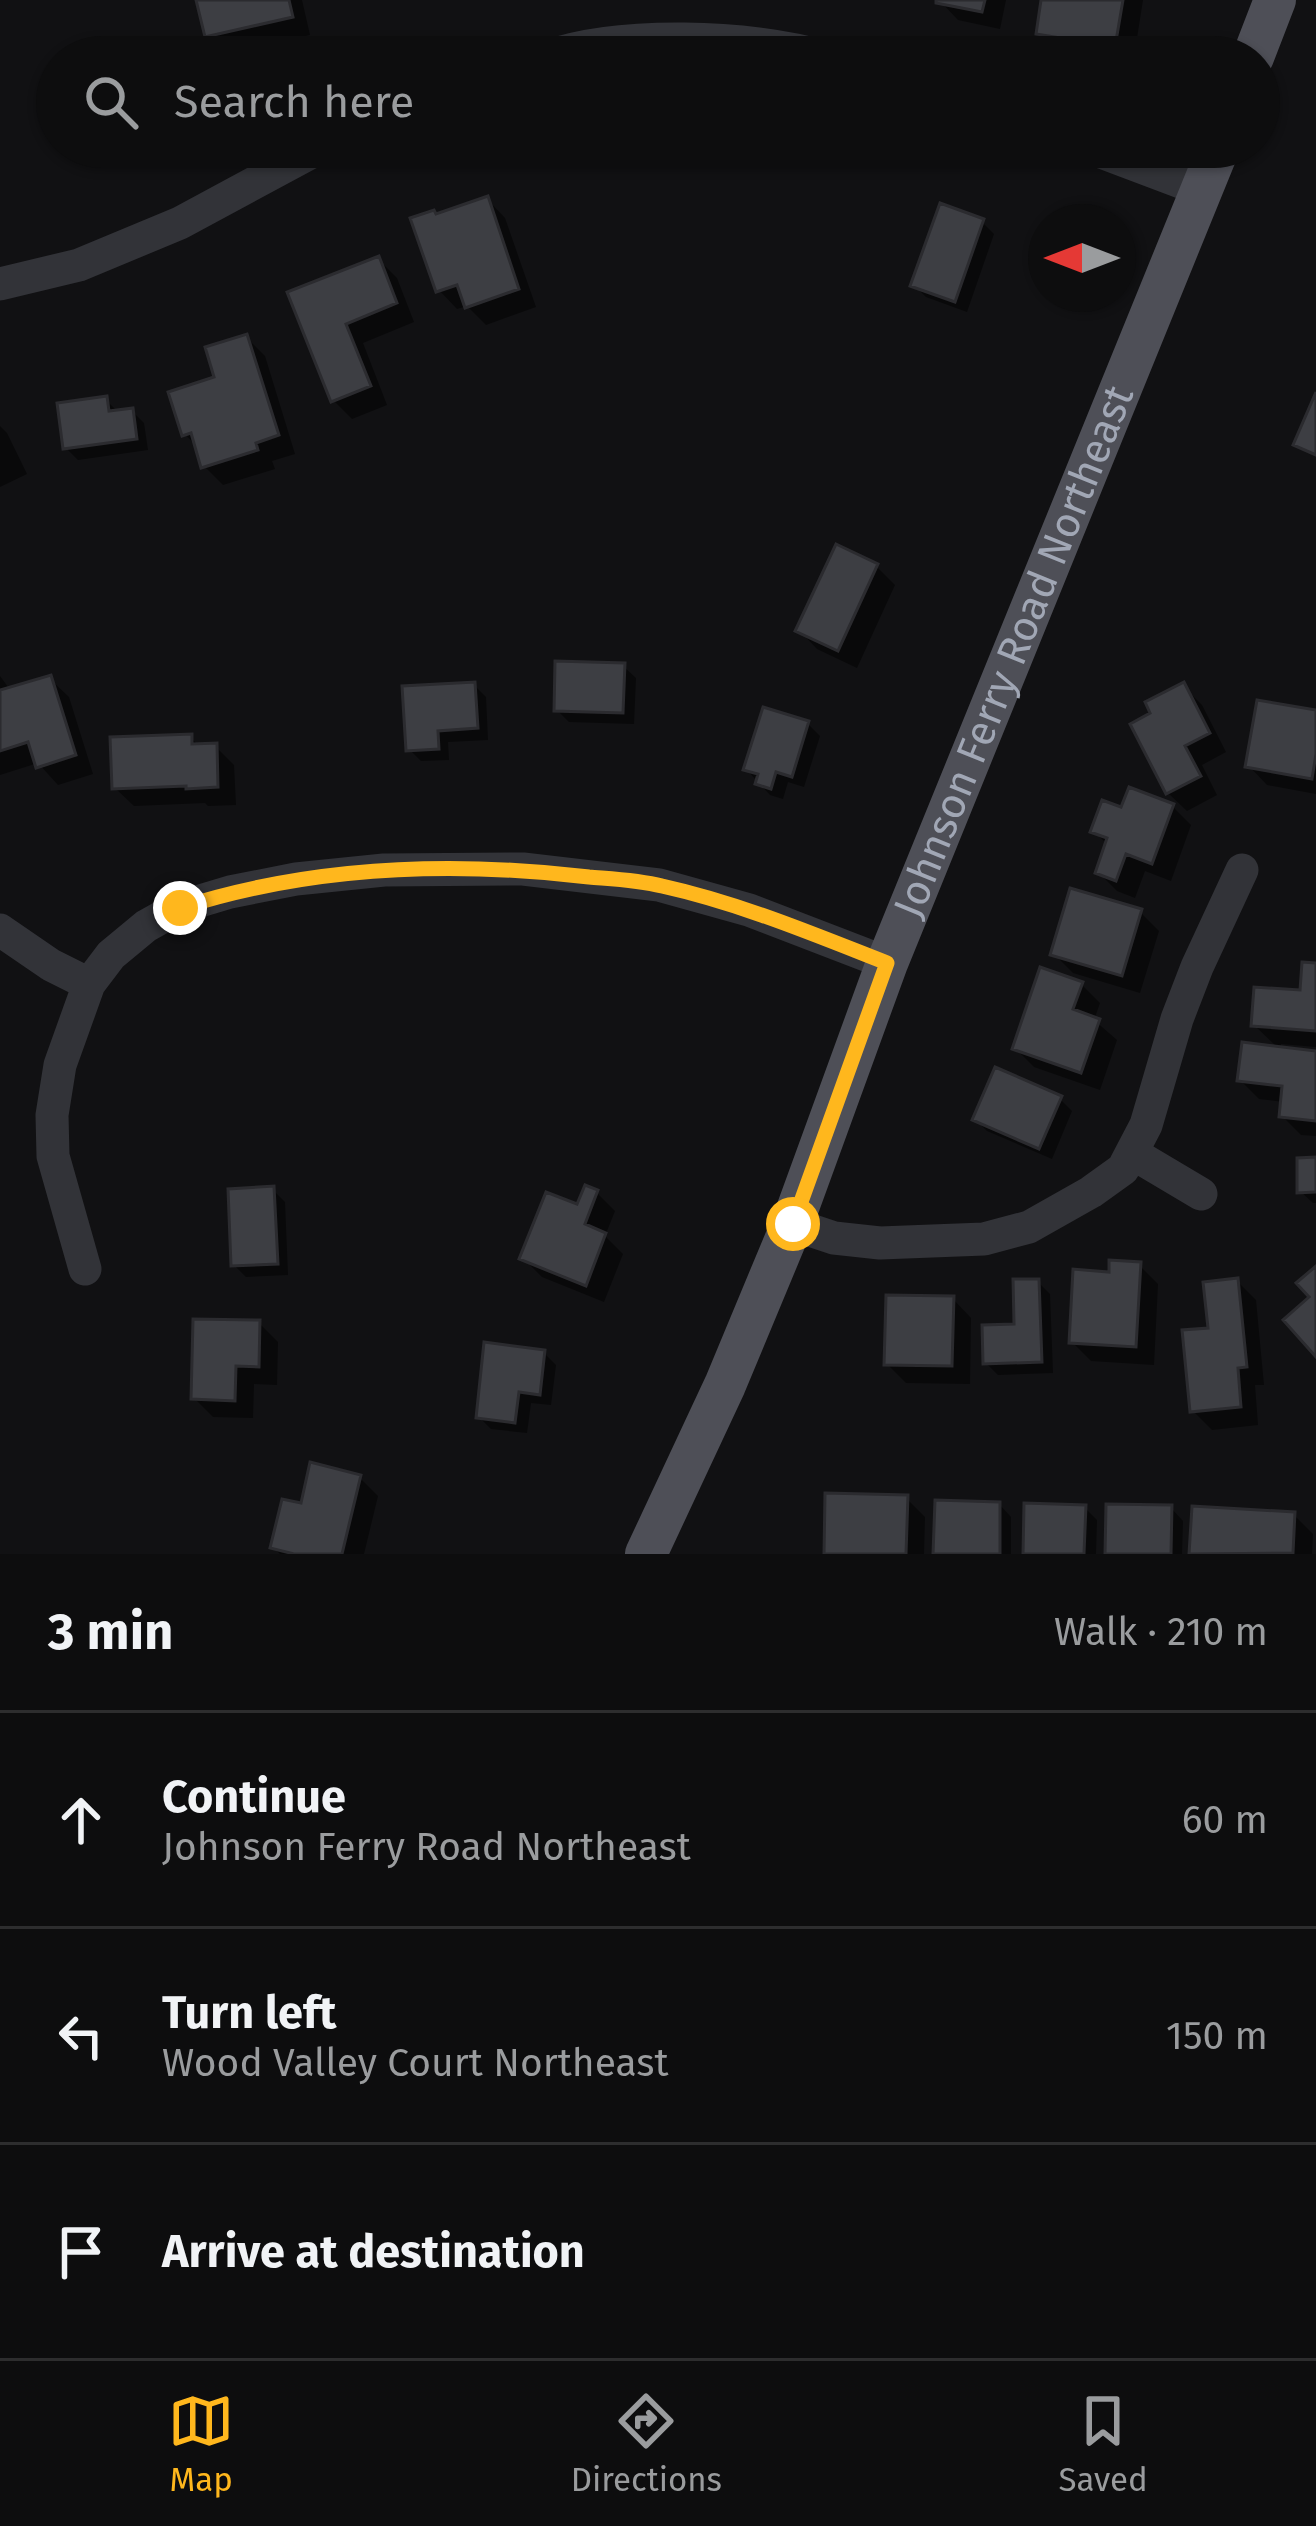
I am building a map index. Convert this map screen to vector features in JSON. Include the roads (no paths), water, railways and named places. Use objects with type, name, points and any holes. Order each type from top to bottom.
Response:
[{"type":"main road","points":[[1261,36],[1275,0]]},
{"type":"main road","name":"Johnson Ferry Road Northeast","points":[[646,1554],[793,1224],[887,963],[1211,168]]},
{"type":"street","points":[[0,284],[79,265],[180,223],[282,168]]},
{"type":"street","points":[[1144,168],[1202,190]]},
{"type":"street","points":[[85,1269],[53,1156],[52,1115],[60,1065],[89,984],[111,955],[146,926],[180,908],[296,879],[384,870],[523,869],[658,885],[749,910],[887,963]]},
{"type":"street","points":[[793,1224],[834,1238],[880,1243],[984,1240],[1028,1227],[1124,1169],[1146,1125],[1197,967],[1242,870]]},
{"type":"street","points":[[0,930],[89,984]]},
{"type":"street","points":[[1132,1153],[1201,1194]]}]
